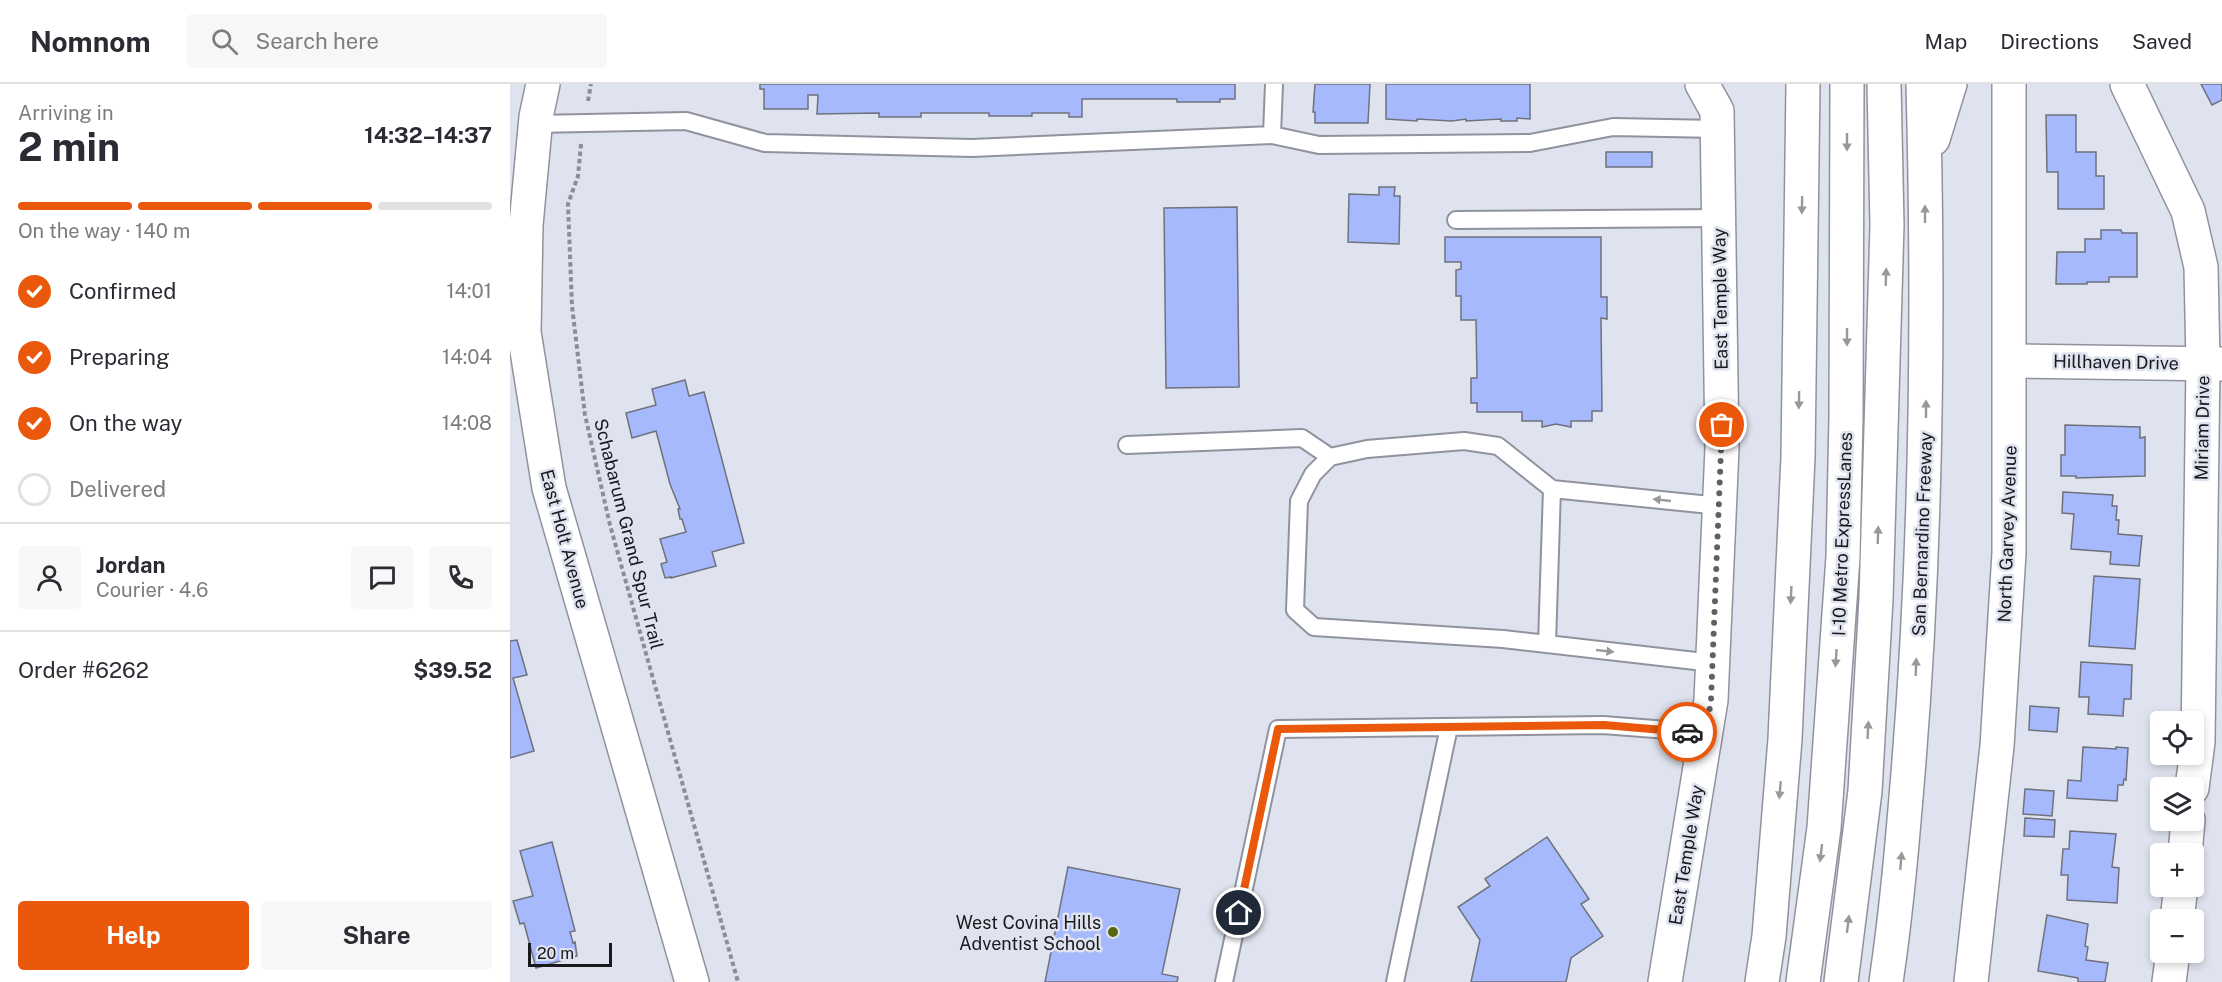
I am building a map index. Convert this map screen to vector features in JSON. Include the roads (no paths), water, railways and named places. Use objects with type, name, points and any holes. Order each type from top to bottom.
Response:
[{"type":"main road","name":"East Holt Avenue","points":[[543,84],[536,124],[526,225],[524,332],[549,489],[692,982]]},
{"type":"main road","name":"East Temple Way","points":[[1665,982],[1711,700],[1720,506],[1722,448],[1718,129],[1717,111],[1702,84]]},
{"type":"main road","points":[[1762,982],[1769,936],[1785,739],[1798,457],[1803,84]]},
{"type":"main road","name":"I-10 Metro ExpressLanes","points":[[1803,982],[1824,828],[1843,557],[1846,417],[1846,84]]},
{"type":"main road","name":"I-10 Metro ExpressLanes","points":[[1841,982],[1865,791],[1876,599],[1887,225],[1884,84]]},
{"type":"main road","name":"San Bernardino Freeway","points":[[1886,982],[1896,918],[1916,680],[1926,423],[1923,84]]},
{"type":"main road","points":[[1925,164],[1950,84]]},
{"type":"main road","name":"North Garvey Avenue","points":[[1971,982],[1997,746],[2009,553],[2009,84]]},
{"type":"main road","name":"Miriam Drive","points":[[2127,84],[2188,211],[2201,267],[2212,364],[2198,742],[2193,777]]},
{"type":"main road","name":"Hillhaven Drive","points":[[2010,361],[2212,364]]},
{"type":"main road","points":[[1756,982],[1769,936]]},
{"type":"main road","points":[[2169,982],[2172,963]]},
{"type":"lane","points":[[1272,135],[1274,84]]},
{"type":"lane","points":[[536,124],[686,121],[765,143],[960,147],[1272,135],[1319,145],[1530,143],[1613,127],[1718,129]]},
{"type":"lane","points":[[1456,220],[1719,218]]},
{"type":"lane","points":[[1127,445],[1302,438],[1330,457]]},
{"type":"lane","points":[[1713,663],[1503,639],[1314,627],[1295,610],[1299,501],[1313,474],[1330,457],[1367,449],[1464,441],[1498,446],[1552,489],[1720,506]]},
{"type":"lane","points":[[1547,644],[1552,489]]},
{"type":"lane","points":[[1224,982],[1278,729],[1604,725],[1706,733]]},
{"type":"lane","points":[[1395,982],[1458,727]]},
{"type":"place","name":"West Covina Hills Adventist School","points":[[1113,932]]}]
